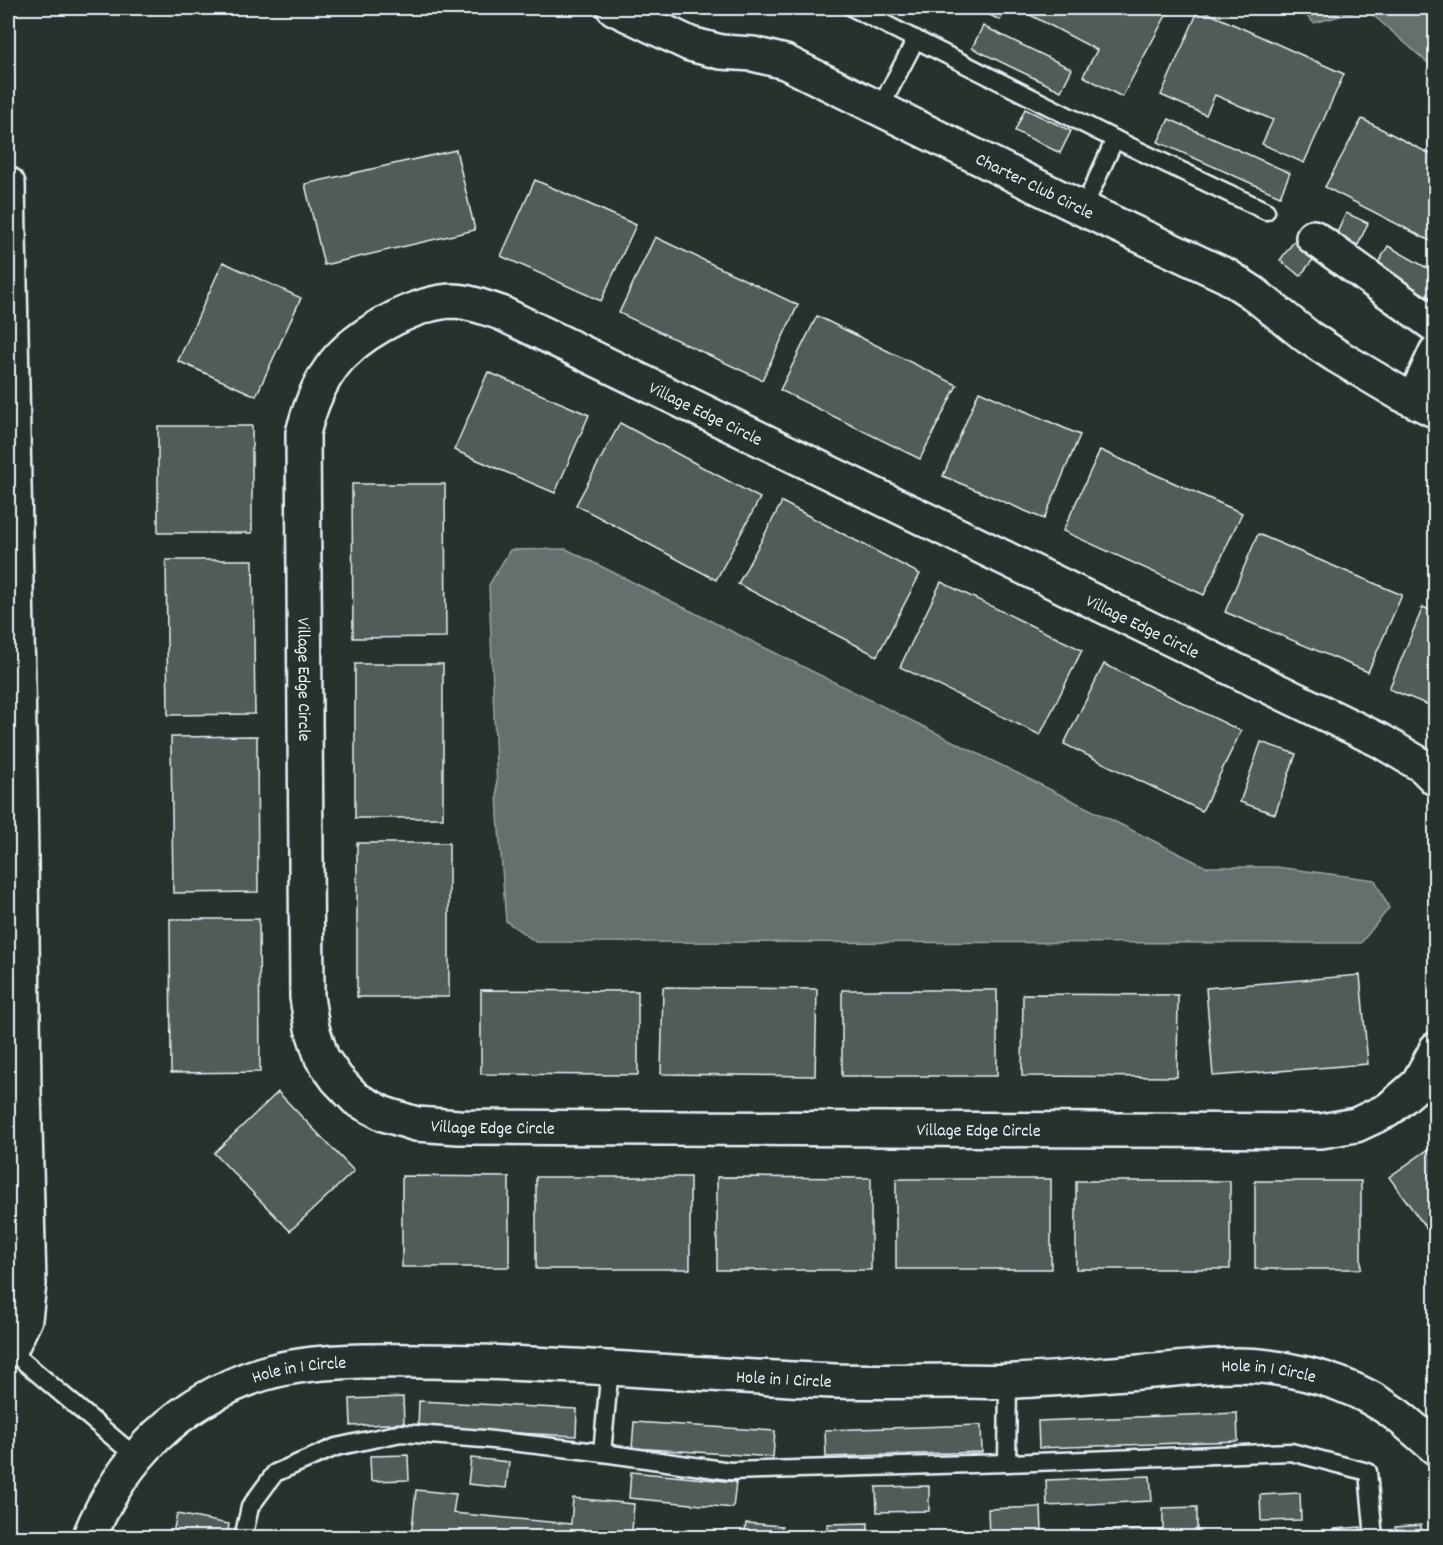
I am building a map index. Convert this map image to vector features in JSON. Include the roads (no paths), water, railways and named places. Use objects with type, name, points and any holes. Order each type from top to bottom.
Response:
[{"type":"street","name":"Charter Club Circle","points":[[614,8],[690,44],[721,52],[753,54],[784,62],[1083,209],[1227,276],[1318,343],[1401,394],[1425,406]]},
{"type":"street","points":[[8,184],[24,1090],[30,1284],[25,1319],[9,1350]]},
{"type":"street","points":[[1313,237],[1436,326]]},
{"type":"street","name":"Village Edge Circle","points":[[1436,779],[1423,766],[1381,741],[523,323],[475,304],[453,301],[429,304],[370,332],[344,352],[324,378],[312,403],[303,434],[307,997],[312,1028],[322,1058],[337,1079],[356,1099],[384,1114],[416,1124],[459,1127],[1321,1131],[1356,1125],[1388,1110],[1417,1086],[1436,1049]]},
{"type":"street","points":[[1425,406],[1436,352]]},
{"type":"street","name":"Hole in 1 Circle","points":[[89,1538],[99,1513],[114,1486],[136,1457],[174,1420],[202,1401],[232,1385],[265,1373],[332,1362],[398,1360],[531,1363],[837,1381],[1008,1381],[1230,1365],[1266,1366],[1331,1381],[1364,1395],[1395,1413],[1436,1448]]},
{"type":"lane","points":[[853,8],[1115,139],[1266,211]]},
{"type":"lane","points":[[880,108],[916,39]]},
{"type":"lane","points":[[1083,209],[1115,139]]},
{"type":"lane","points":[[9,1350],[136,1457]]},
{"type":"lane","points":[[602,1453],[610,1368]]},
{"type":"lane","points":[[1007,1463],[1008,1381]]},
{"type":"lane","points":[[243,1538],[250,1507],[275,1473],[336,1447],[401,1434],[484,1439],[730,1471],[1291,1452],[1368,1472],[1374,1538]]}]
